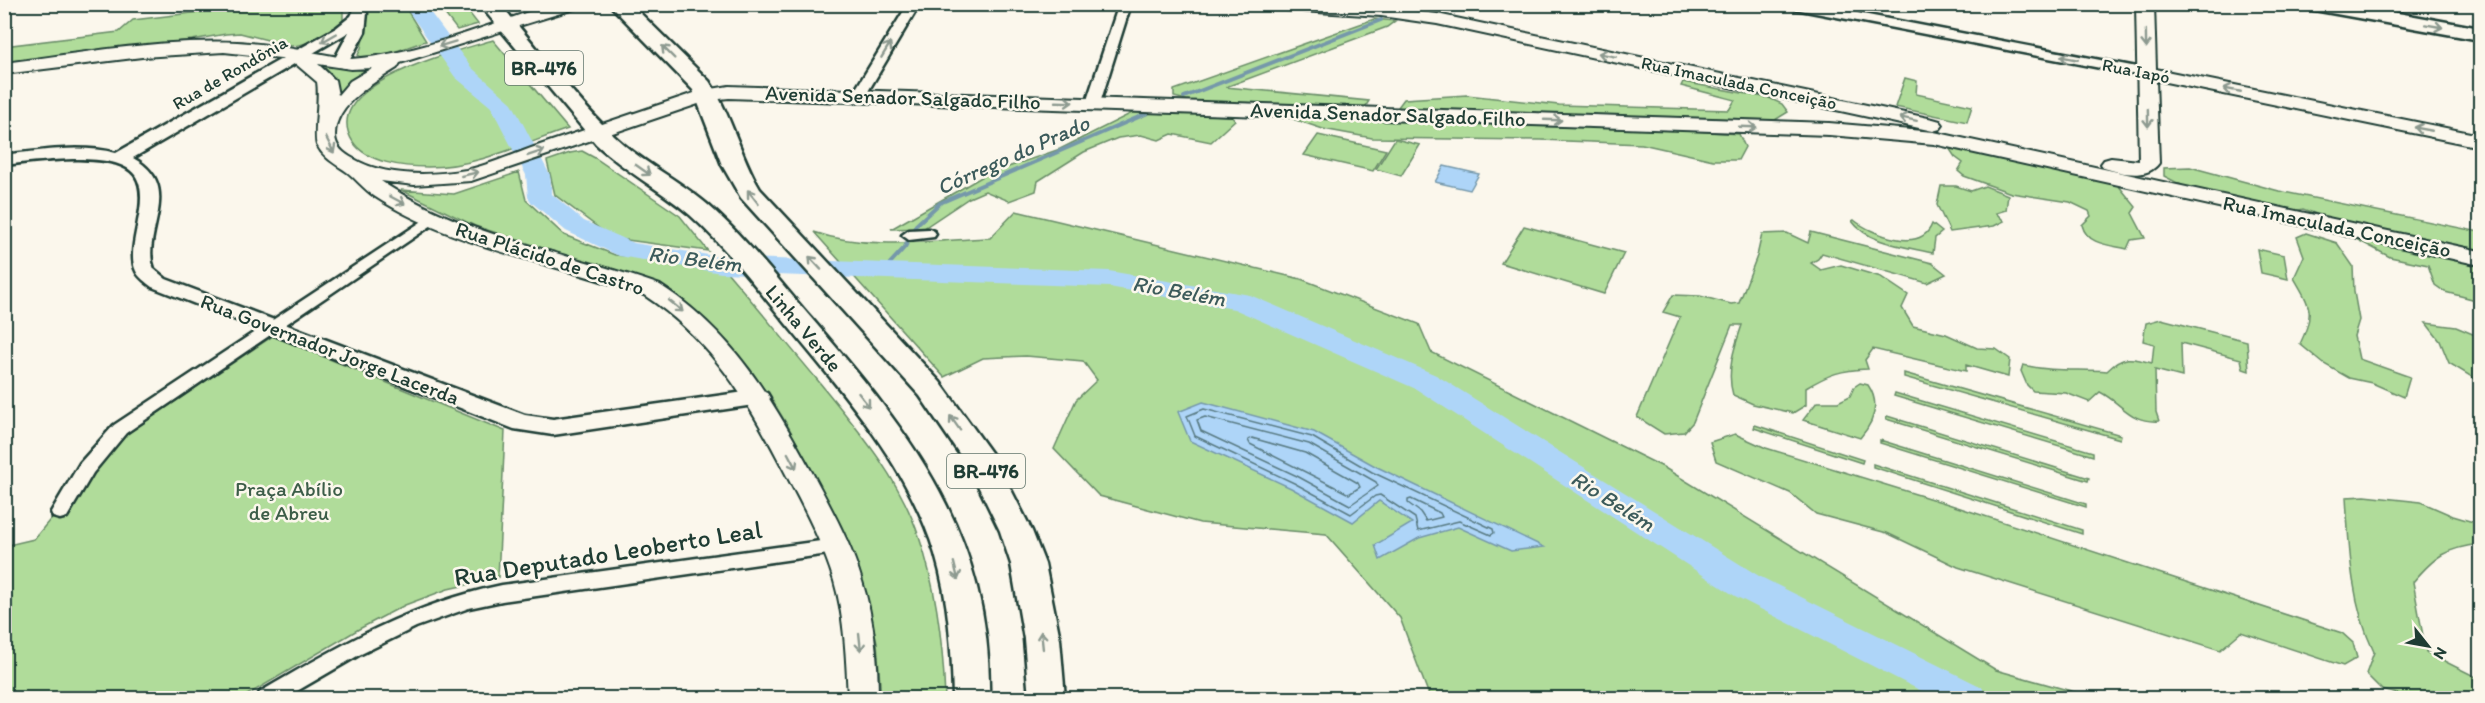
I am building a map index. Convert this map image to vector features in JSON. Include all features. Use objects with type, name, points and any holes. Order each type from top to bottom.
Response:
[{"type":"highway","name":"Linha Verde","points":[[489,4],[498,28],[587,136],[620,153],[697,208],[773,291],[882,423],[930,504],[952,554],[967,624],[971,699]]},
{"type":"highway","name":"BR-476","points":[[619,4],[694,77],[707,95],[729,155],[744,185],[757,202],[837,286],[936,396],[965,438],[999,494],[1028,564],[1036,599],[1047,699]]},
{"type":"main road","points":[[4,69],[206,47],[241,48],[341,62],[367,63],[404,57],[571,4]]},
{"type":"main road","name":"Rua Imaculada Conceição","points":[[1269,4],[1382,11],[1437,19],[2126,167],[2142,168],[2149,163],[2157,176],[2194,195]]},
{"type":"main road","points":[[2145,4],[2149,163]]},
{"type":"main road","points":[[2314,4],[2481,34]]},
{"type":"main road","name":"Avenida Senador Salgado Filho","points":[[297,56],[326,80],[328,117],[325,137],[327,144],[341,160],[350,166],[382,176],[431,179],[471,175],[707,95],[760,92],[1840,130],[1934,138]]},
{"type":"main road","points":[[328,117],[357,86],[404,57]]},
{"type":"main road","name":"Rua Iapó","points":[[2147,73],[2481,141]]},
{"type":"main road","points":[[1788,94],[1797,102],[1802,111],[1800,121],[1793,129]]},
{"type":"main road","name":"Rua Imaculada Conceição","points":[[1934,138],[2481,258]]},
{"type":"main road","name":"Rua Plácido de Castro","points":[[350,166],[369,184],[434,218],[509,246],[639,285],[666,298],[679,307],[718,347],[759,398],[820,512],[835,546],[856,611],[863,670],[863,699]]},
{"type":"street","points":[[859,95],[914,4]]},
{"type":"street","points":[[1093,104],[1125,4]]},
{"type":"street","name":"Rua Iapó","points":[[1790,4],[2147,73]]},
{"type":"street","points":[[341,62],[357,32],[358,11]]},
{"type":"street","name":"Rua de Rondônia","points":[[119,159],[341,31],[358,11]]},
{"type":"street","name":"Rua Governador Jorge Lacerda","points":[[4,160],[72,154],[119,159],[136,166],[149,183],[143,258],[146,272],[152,278],[271,327],[531,425],[553,427],[759,398]]},
{"type":"street","points":[[60,512],[78,478],[100,449],[120,429],[434,218]]},
{"type":"street","points":[[909,235],[929,234]]},
{"type":"street","name":"Rua Deputado Leoberto Leal","points":[[268,699],[386,629],[451,604],[502,593],[835,546]]},
{"type":"green space","points":[[343,4],[343,22],[318,37],[298,45],[291,46],[240,33],[5,62],[4,46],[119,32],[133,20],[259,5]]},
{"type":"green space","points":[[370,5],[404,5],[426,41],[381,56],[358,55]]},
{"type":"green space","points":[[438,5],[463,5],[478,24],[457,30]]},
{"type":"green space","points":[[1374,19],[1395,21],[1387,27],[1226,87],[1369,101],[1364,109],[1195,102],[1174,97],[1174,90]]},
{"type":"green space","points":[[493,40],[568,129],[499,154],[446,166],[397,165],[367,155],[353,142],[347,121],[354,103],[372,87],[396,73],[424,62]]},
{"type":"green space","points":[[330,66],[351,69],[377,67],[337,96],[332,75],[325,68]]},
{"type":"green space","points":[[1905,78],[1917,81],[1916,94],[1972,106],[1967,122],[1895,107]]},
{"type":"green space","points":[[1683,82],[1769,98],[1782,104],[1788,112],[1775,120],[1411,110],[1398,107],[1404,99],[1467,95],[1559,105],[1729,110],[1735,100],[1681,86]]},
{"type":"green space","points":[[1136,111],[1232,116],[1235,120],[1211,142],[1172,134],[1159,140],[1141,135],[1118,138],[1084,152],[1038,181],[1036,191],[1009,201],[985,191],[969,198],[924,228],[891,229],[985,175],[1060,149]]},
{"type":"green space","points":[[1284,116],[1635,127],[1739,134],[1745,147],[1738,160],[1713,160],[1642,144],[1372,138],[1323,129]]},
{"type":"green space","points":[[1318,135],[1386,150],[1373,171],[1304,155]]},
{"type":"green space","points":[[1395,139],[1420,145],[1401,176],[1376,169]]},
{"type":"green space","points":[[1947,145],[2118,185],[2136,207],[2132,213],[2145,238],[2131,240],[2127,249],[2094,240],[2085,232],[2082,225],[2091,216],[2089,211],[2070,202],[2011,193],[1964,176],[1958,171],[1963,163],[1955,157]]},
{"type":"green space","points":[[582,151],[680,216],[708,251],[612,238],[555,195],[547,161]]},
{"type":"green space","points":[[2190,167],[2279,191],[2480,232],[2480,255],[2330,219],[2303,209],[2292,212],[2189,189],[2164,176],[2164,168]]},
{"type":"green space","points":[[519,172],[526,200],[564,235],[615,255],[721,265],[845,414],[888,472],[919,537],[938,617],[945,698],[881,698],[877,642],[866,596],[824,494],[770,397],[732,347],[691,306],[657,285],[475,226],[401,190],[454,194]]},
{"type":"green space","points":[[1941,186],[1956,186],[1971,191],[1985,186],[2008,195],[2006,210],[1996,213],[2004,221],[1994,226],[1950,232],[1937,205]]},
{"type":"green space","points":[[1016,211],[1301,279],[1419,324],[1431,352],[1663,467],[1996,670],[2096,698],[1430,698],[1400,618],[1326,534],[1200,523],[1099,496],[1054,449],[1076,400],[1097,380],[1083,361],[1026,356],[983,358],[944,377],[814,232],[835,238],[878,243],[990,238]]},
{"type":"green space","points":[[1852,221],[1872,231],[1907,240],[1918,238],[1926,233],[1932,224],[1942,232],[1935,238],[1933,253],[1878,240],[1859,229]]},
{"type":"green space","points":[[1524,226],[1624,253],[1604,294],[1501,263]]},
{"type":"green space","points":[[2341,231],[2480,260],[2480,301],[2445,292],[2435,285],[2428,265],[2390,257]]},
{"type":"green space","points":[[1811,232],[1932,263],[1946,274],[1927,283],[1822,253],[1811,263],[1821,270],[1841,265],[1881,277],[1908,295],[1902,308],[1913,326],[1946,334],[1977,348],[1996,349],[2010,359],[2008,377],[1966,365],[1966,371],[1873,349],[1865,360],[1868,369],[1850,370],[1814,383],[1806,388],[1806,405],[1793,413],[1753,404],[1733,395],[1731,369],[1742,325],[1732,325],[1693,422],[1684,432],[1664,434],[1637,417],[1680,317],[1663,312],[1673,295],[1700,296],[1731,304],[1739,303],[1757,256],[1762,234],[1787,233],[1808,243]]},
{"type":"green space","points":[[2306,233],[2337,243],[2353,266],[2354,292],[2359,320],[2354,336],[2359,359],[2410,377],[2404,397],[2372,383],[2349,378],[2324,364],[2300,344],[2308,325],[2309,310],[2294,278],[2304,256],[2297,237]]},
{"type":"green space","points":[[2257,249],[2284,255],[2288,279],[2261,273]]},
{"type":"green space","points":[[2161,319],[2247,341],[2249,371],[2243,369],[2241,359],[2181,343],[2182,377],[2155,370],[2156,412],[2159,421],[2149,421],[2134,416],[2100,392],[2089,402],[2066,393],[2033,391],[2027,385],[2021,371],[2023,365],[2107,371],[2118,362],[2128,359],[2152,363],[2154,344],[2143,341],[2146,323]]},
{"type":"green space","points":[[2426,323],[2456,327],[2480,337],[2480,382],[2449,363],[2440,341]]},
{"type":"green space","name":"Praça Abílio de Abreu","points":[[273,336],[505,431],[498,578],[448,589],[405,605],[359,629],[242,698],[5,698],[4,546],[34,539],[103,456],[124,436]]},
{"type":"green space","points":[[1904,373],[2121,435],[2120,439],[1904,377]]},
{"type":"green space","points":[[1860,383],[1868,385],[1875,406],[1869,426],[1860,438],[1803,420],[1817,402],[1838,402],[1850,396],[1854,387]]},
{"type":"green space","points":[[1895,393],[2093,452],[2093,456],[1894,396]]},
{"type":"green space","points":[[1887,416],[2089,478],[2088,481],[1886,419]]},
{"type":"green space","points":[[1755,425],[1863,460],[1862,463],[1754,428]]},
{"type":"green space","points":[[1735,434],[1766,448],[1948,504],[2342,633],[2353,643],[2357,658],[2343,666],[2241,632],[2220,650],[1958,567],[1887,533],[1816,514],[1790,493],[1716,461],[1710,442]]},
{"type":"green space","points":[[1880,440],[2086,504],[2086,507],[1880,443]]},
{"type":"green space","points":[[1873,464],[2082,530],[2082,534],[1873,467]]},
{"type":"green space","points":[[2365,496],[2421,502],[2453,516],[2480,524],[2480,544],[2458,548],[2442,555],[2413,582],[2426,652],[2480,679],[2480,698],[2415,698],[2382,690],[2366,674],[2374,652],[2360,615],[2352,576],[2346,497]]},
{"type":"water","points":[[1444,166],[1479,174],[1470,190],[1435,182]]},
{"type":"water","points":[[1203,402],[1314,432],[1375,466],[1544,547],[1511,551],[1458,527],[1419,538],[1380,560],[1375,545],[1412,523],[1379,501],[1353,522],[1291,488],[1190,441],[1178,412]]},
{"type":"waterway","name":"Rio Belém","points":[[413,4],[463,72],[501,103],[538,175],[540,197],[575,226],[628,250],[721,265],[1109,279],[1240,301],[1426,382],[1747,586],[1969,698]]},
{"type":"waterway","name":"Córrego do Prado","points":[[1416,6],[1422,4]]},
{"type":"waterway","name":"Córrego do Prado","points":[[1184,97],[1381,20]]},
{"type":"waterway","name":"Córrego do Prado","points":[[882,272],[905,247],[916,225],[940,203],[1148,113]]}]
